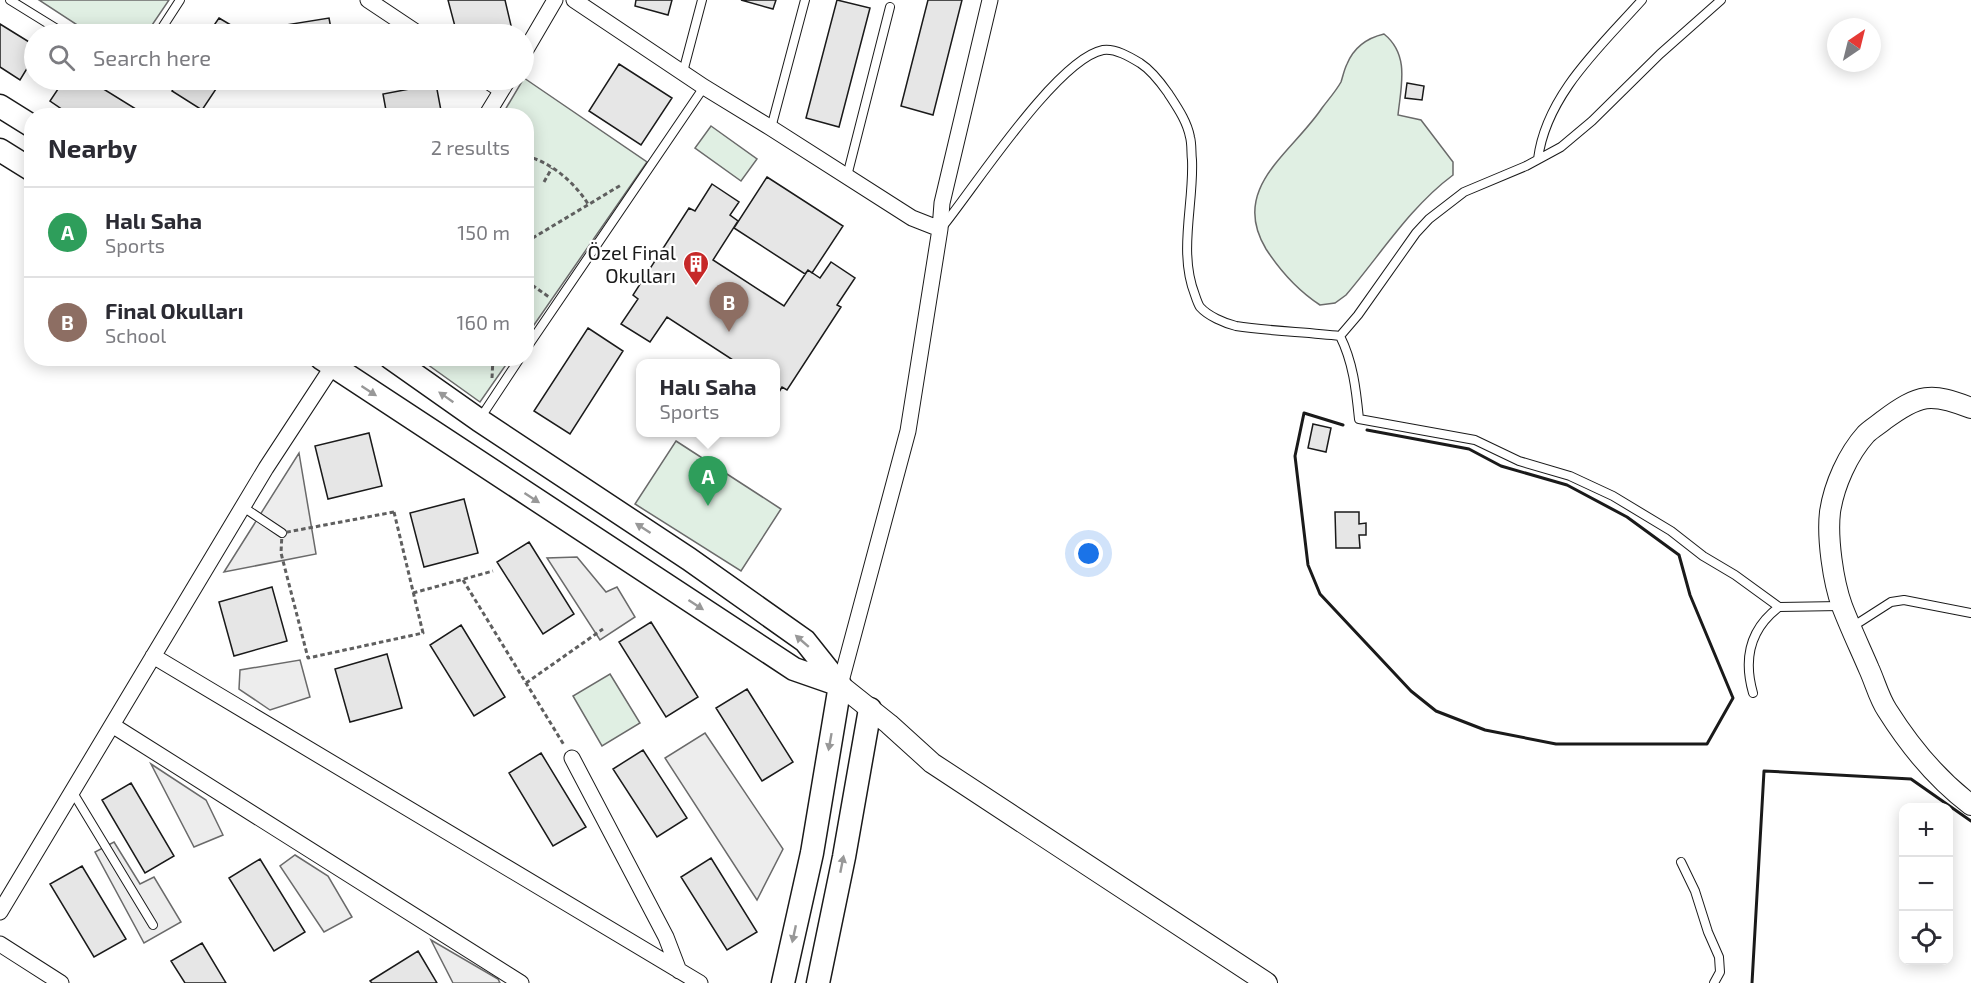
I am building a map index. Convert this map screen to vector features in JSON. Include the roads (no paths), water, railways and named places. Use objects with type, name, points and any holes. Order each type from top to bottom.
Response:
[{"type":"main road","points":[[0,106],[24,121]]},
{"type":"main road","points":[[0,150],[24,165]]},
{"type":"main road","points":[[339,366],[794,669],[840,685]]},
{"type":"main road","points":[[402,366],[479,420],[689,559],[805,641],[840,685],[812,853],[783,983]]},
{"type":"main road","points":[[818,983],[844,857],[870,709]]},
{"type":"street","points":[[368,0],[404,24]]},
{"type":"street","points":[[534,36],[555,0]]},
{"type":"street","points":[[574,0],[704,87],[912,218],[940,229]]},
{"type":"street","points":[[990,0],[942,203],[940,229],[908,431],[840,685],[932,762],[1267,983]]},
{"type":"street","points":[[491,108],[502,90]]},
{"type":"street","points":[[0,912],[328,366]]},
{"type":"street","points":[[1971,408],[1934,396],[1917,400],[1897,410],[1867,434],[1852,453],[1839,481],[1830,512],[1834,572],[1842,606],[1886,708],[1915,748],[1955,793],[1971,805]]},
{"type":"street","points":[[153,656],[700,983]]},
{"type":"street","points":[[112,725],[521,983]]},
{"type":"street","points":[[572,758],[666,937],[679,971]]},
{"type":"street","points":[[0,944],[61,983]]},
{"type":"lane","points":[[10,0],[49,24]]},
{"type":"lane","points":[[164,24],[180,0]]},
{"type":"lane","points":[[682,72],[702,0]]},
{"type":"lane","points":[[771,128],[806,0]]},
{"type":"lane","points":[[1538,159],[1540,140],[1552,113],[1570,83],[1642,0]]},
{"type":"lane","points":[[1340,336],[1358,315],[1416,233],[1429,219],[1464,192],[1561,147],[1592,121],[1660,54],[1721,0]]},
{"type":"lane","points":[[847,176],[891,7]]},
{"type":"lane","points":[[940,229],[960,205],[983,170],[1056,83],[1085,58],[1104,50],[1125,54],[1145,66],[1166,91],[1182,114],[1191,138],[1193,180],[1188,225],[1188,260],[1191,286],[1200,306],[1214,317],[1234,325],[1340,336]]},
{"type":"lane","points":[[534,338],[704,87]]},
{"type":"lane","points":[[1340,336],[1351,363],[1356,384],[1359,418],[1475,440],[1519,461],[1570,476],[1613,496],[1671,531],[1703,556],[1736,575],[1779,607]]},
{"type":"lane","points":[[479,420],[515,366]]},
{"type":"lane","points":[[243,507],[282,533]]},
{"type":"lane","points":[[1852,627],[1891,602],[1904,600],[1971,613]]},
{"type":"lane","points":[[1753,693],[1748,657],[1750,646],[1767,616],[1779,607],[1842,606]]},
{"type":"lane","points":[[72,791],[153,925]]},
{"type":"lane","points":[[1681,862],[1695,891],[1719,957],[1720,972],[1714,983]]},
{"type":"place","name":"Özel Final Okulları","points":[[696,287]]},
{"type":"place","name":"Final Okulları","points":[[729,332]]},
{"type":"place","name":"Halı Saha","points":[[708,506]]}]
